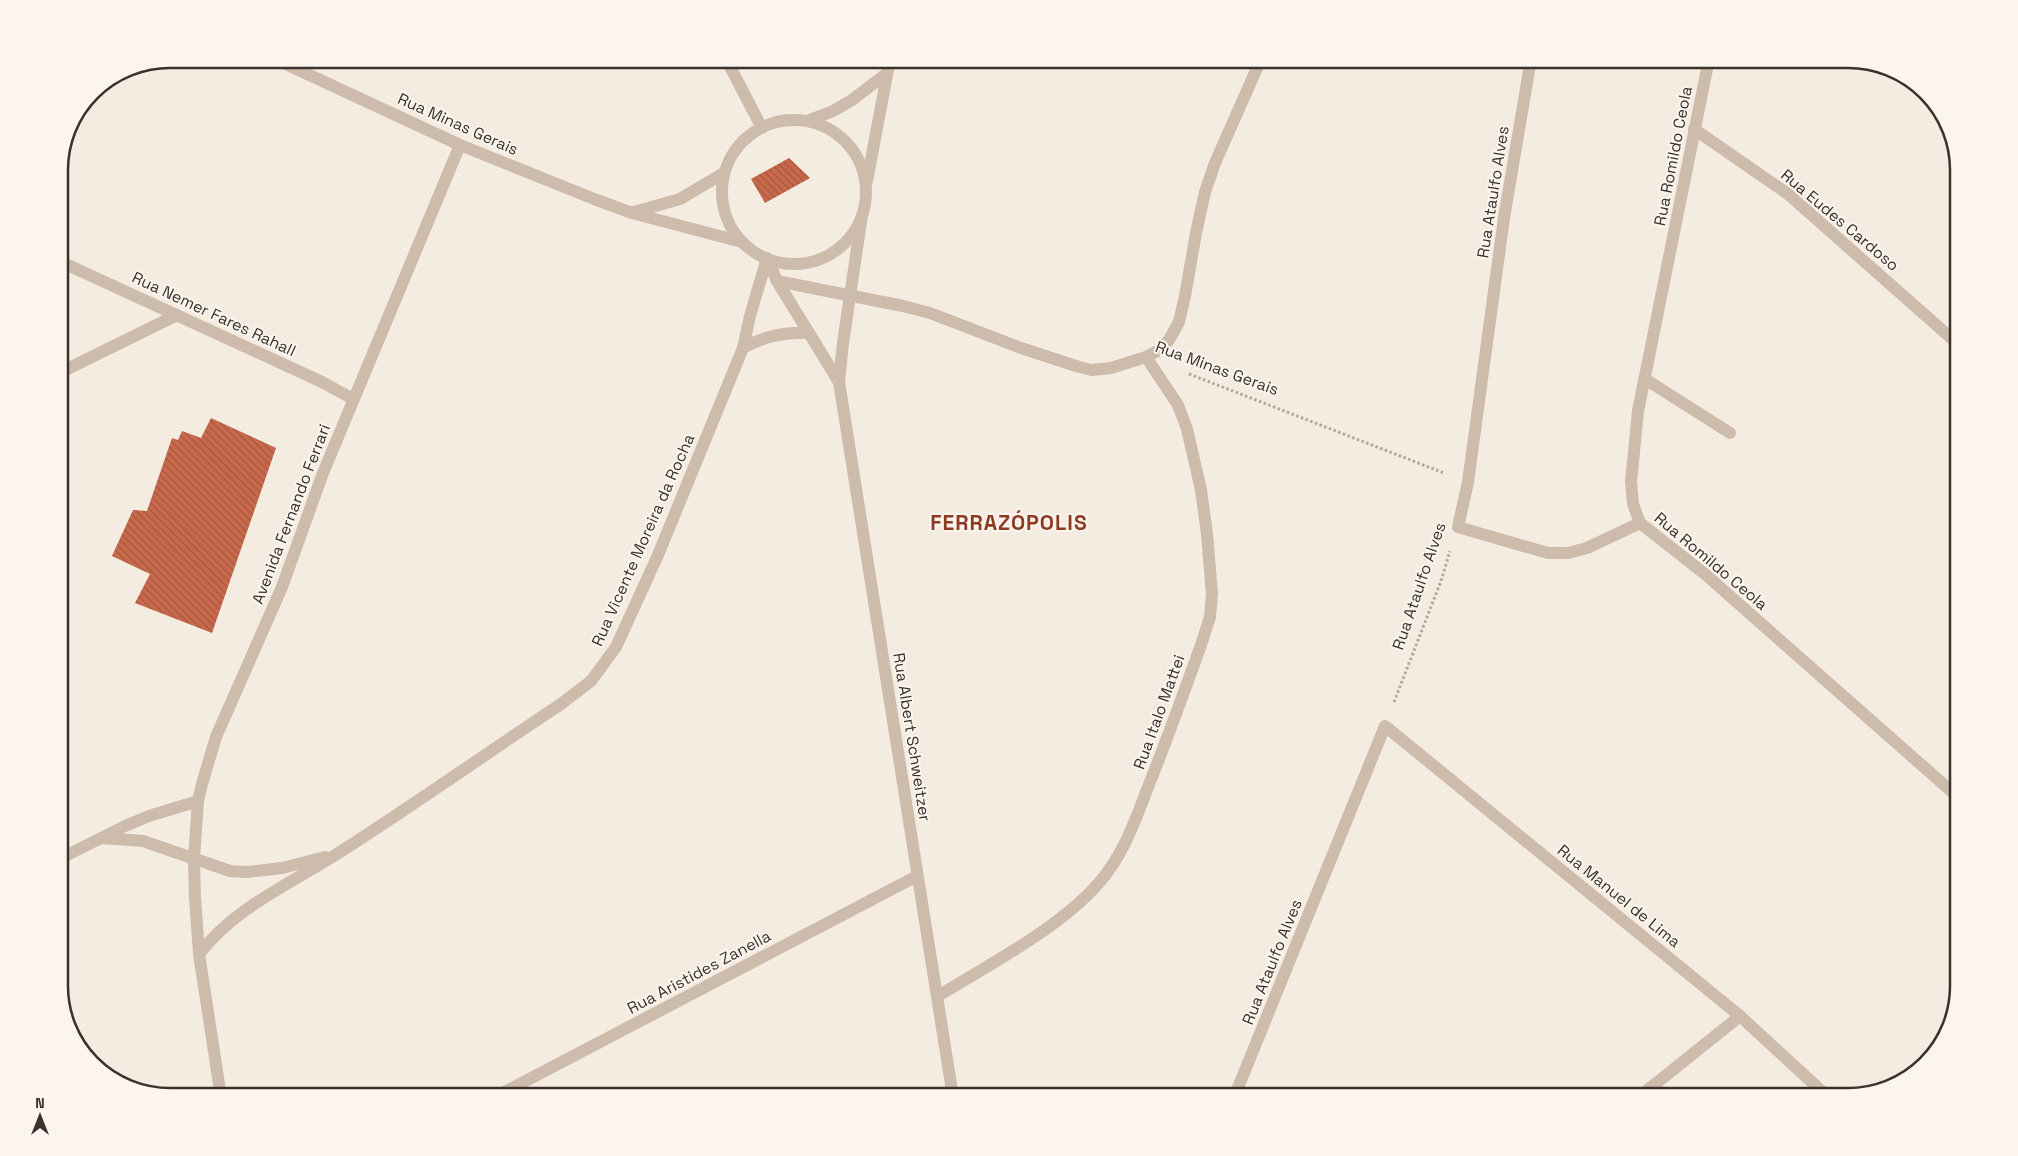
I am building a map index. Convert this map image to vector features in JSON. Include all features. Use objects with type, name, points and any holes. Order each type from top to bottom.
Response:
[{"type":"street","name":"Rua Minas Gerais","points":[[294,68],[460,145],[632,212],[742,242]]},
{"type":"street","points":[[731,68],[762,128]]},
{"type":"street","points":[[886,74],[852,100],[833,111],[807,121],[776,122],[749,136],[738,146],[724,173],[722,202],[729,223],[742,242],[766,258],[783,263],[799,263],[816,260],[831,254],[855,230],[862,215],[888,68]]},
{"type":"street","points":[[1146,358],[1161,349],[1178,322],[1185,296],[1205,192],[1215,163],[1257,68]]},
{"type":"street","name":"Rua Ataulfo Alves","points":[[1458,526],[1468,482],[1504,218],[1529,68]]},
{"type":"street","name":"Rua Romildo Ceola","points":[[1707,68],[1638,411],[1631,482],[1633,504],[1640,523],[1704,574],[1950,790]]},
{"type":"street","points":[[807,121],[826,128],[842,139],[856,154],[866,187]]},
{"type":"street","name":"Rua Eudes Cardoso","points":[[1694,129],[1788,194],[1950,337]]},
{"type":"street","name":"Avenida Fernando Ferrari","points":[[220,1088],[199,954],[194,859],[198,801],[216,737],[282,587],[323,473],[460,145]]},
{"type":"street","points":[[632,212],[680,199],[724,173]]},
{"type":"street","name":"Rua Albert Schweitzer","points":[[862,215],[849,296],[839,382],[952,1088]]},
{"type":"street","name":"Rua Albert Schweitzer","points":[[766,258],[777,281],[839,382]]},
{"type":"street","name":"Rua Vicente Moreira da Rocha","points":[[199,954],[216,934],[233,919],[340,853],[561,704],[591,681],[616,647],[658,555],[743,348],[766,258]]},
{"type":"street","name":"Rua Nemer Fares Rahall","points":[[68,265],[322,382],[353,399]]},
{"type":"street","name":"Rua Minas Gerais","points":[[777,281],[930,313],[1021,348],[1092,370],[1111,368],[1146,358]]},
{"type":"street","points":[[68,369],[177,315]]},
{"type":"street","points":[[743,348],[755,341],[778,334],[808,333]]},
{"type":"street","name":"Rua Italo Mattei","points":[[938,996],[1033,937],[1076,906],[1111,868],[1122,850],[1137,816],[1201,645],[1210,617],[1212,594],[1201,490],[1188,429],[1178,405],[1146,358]]},
{"type":"street","points":[[1645,379],[1730,433]]},
{"type":"street","points":[[1458,526],[1548,553],[1568,552],[1587,548],[1640,523]]},
{"type":"street","name":"Rua Ataulfo Alves","points":[[1238,1088],[1385,726]]},
{"type":"street","name":"Rua Manuel de Lima","points":[[1385,726],[1740,1016],[1818,1088]]},
{"type":"street","points":[[68,855],[149,816],[198,801]]},
{"type":"street","points":[[102,838],[143,841],[194,859]]},
{"type":"street","name":"Rua Vicente Moreira da Rocha","points":[[194,859],[230,871],[247,872],[282,868],[340,853]]},
{"type":"street","name":"Rua Aristides Zanella","points":[[512,1088],[917,876]]},
{"type":"street","points":[[1650,1088],[1740,1016]]},
{"type":"path","name":"Rua Minas Gerais","points":[[1146,358],[1468,482]]},
{"type":"path","name":"Rua Ataulfo Alves","points":[[1385,726],[1441,581],[1458,526]]},
{"type":"building","points":[[789,158],[810,178],[765,203],[751,179]]},
{"type":"building","points":[[211,418],[276,448],[212,633],[135,603],[150,574],[112,556],[133,510],[147,511],[172,438],[178,440],[182,431],[201,438]]},
{"type":"district","name":"FERRAZÓPOLIS","points":[[1009,522]]}]
